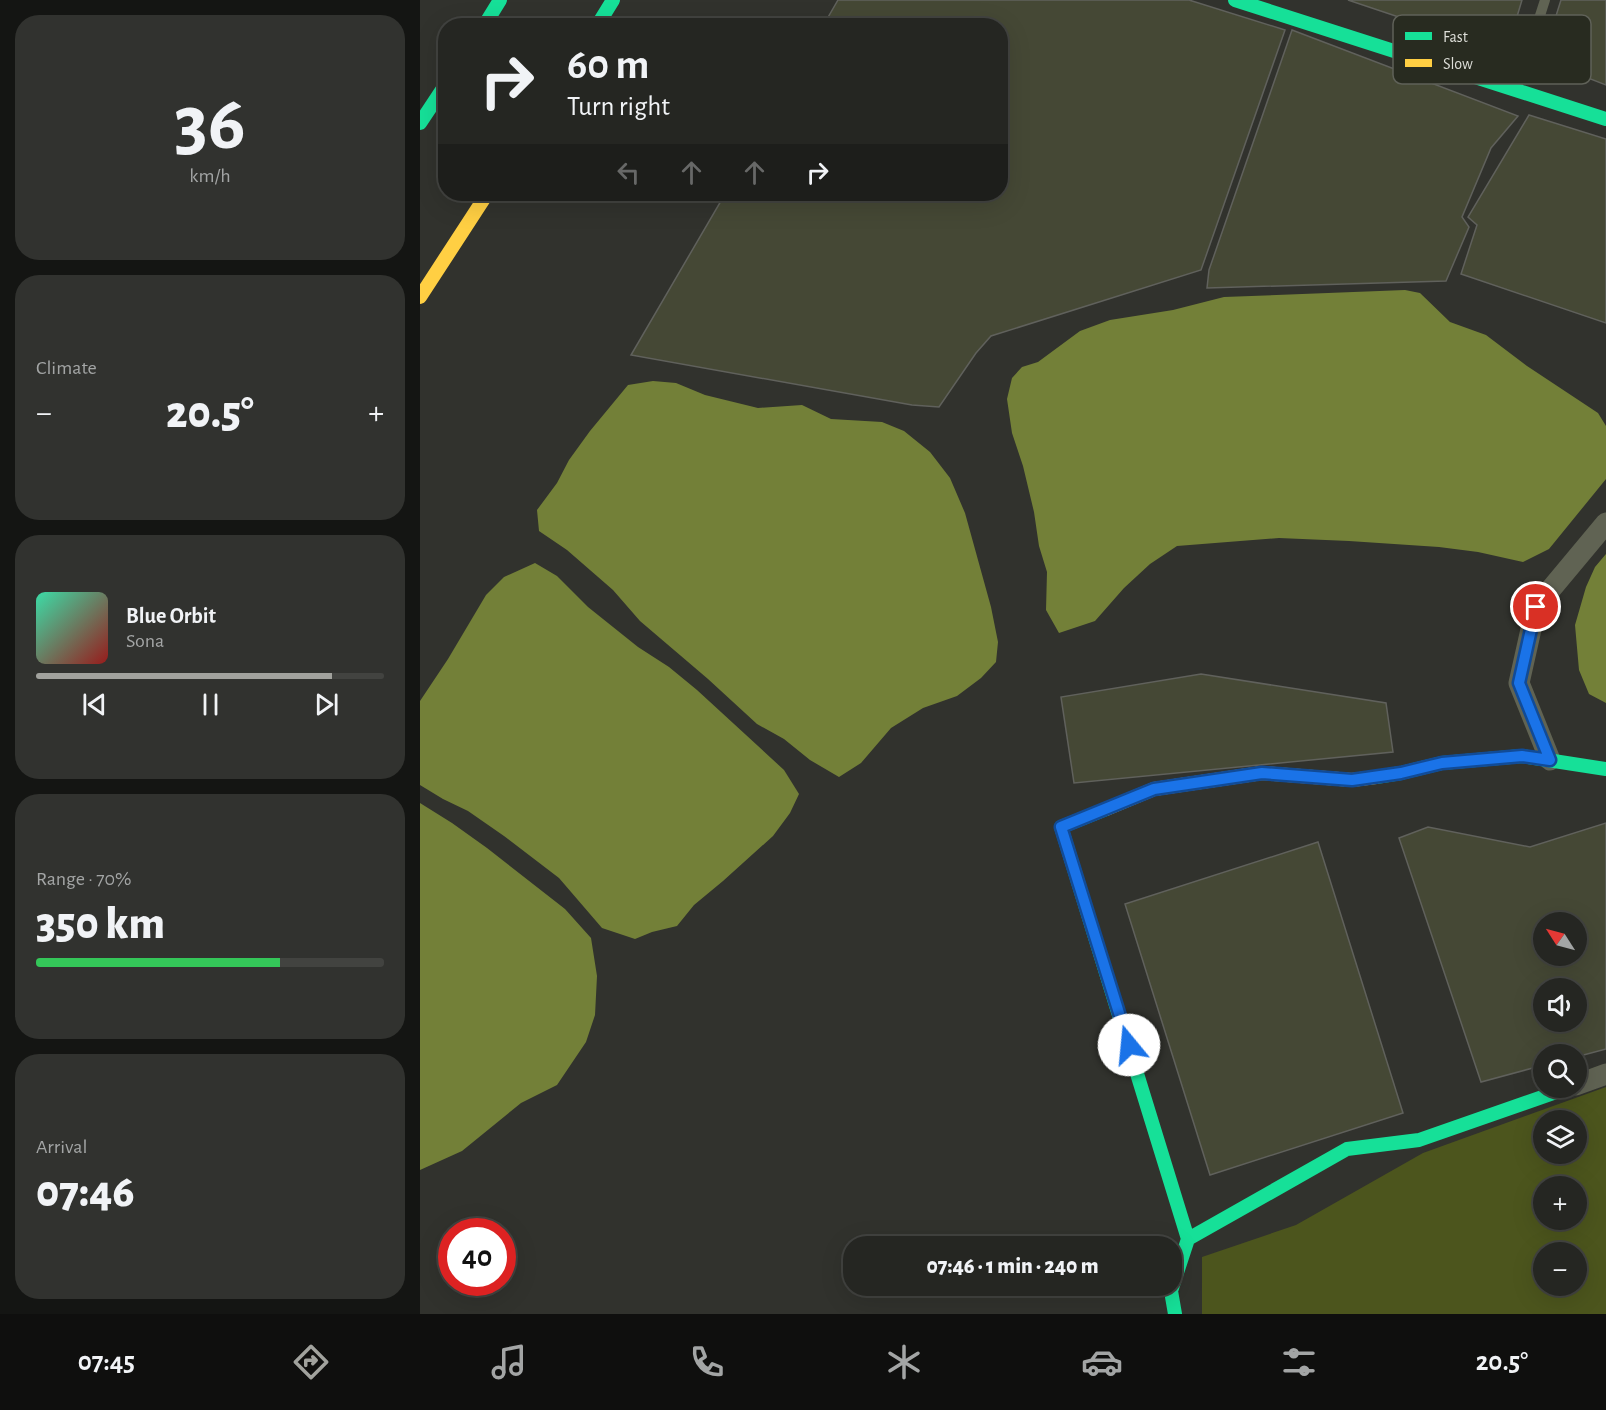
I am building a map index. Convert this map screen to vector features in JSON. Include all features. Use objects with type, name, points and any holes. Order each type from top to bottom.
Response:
[{"type":"street","points":[[489,18],[500,0]]},
{"type":"street","points":[[602,18],[613,0]]},
{"type":"street","points":[[1235,0],[1393,51]]},
{"type":"street","points":[[1497,84],[1606,119]]},
{"type":"street","points":[[420,123],[438,96]]},
{"type":"street","points":[[420,297],[483,201]]},
{"type":"street","points":[[1550,760],[1519,683],[1536,607],[1606,523]]},
{"type":"street","points":[[1175,1314],[1171,1291],[1188,1239],[1061,827],[1154,789],[1262,773],[1352,780],[1401,773],[1442,763],[1522,756],[1606,769]]},
{"type":"street","points":[[1587,1080],[1606,1074]]},
{"type":"street","points":[[1188,1239],[1347,1149],[1419,1140],[1539,1098]]},
{"type":"lane","points":[[1540,15],[1545,0]]},
{"type":"lane","points":[[1516,90],[1518,84]]},
{"type":"shaded area","points":[[1405,290],[1420,293],[1450,322],[1486,335],[1527,366],[1598,413],[1606,426],[1606,479],[1549,549],[1523,562],[1478,552],[1439,547],[1349,541],[1279,538],[1177,546],[1150,564],[1124,588],[1095,621],[1059,633],[1046,610],[1047,572],[1039,546],[1023,466],[1012,433],[1007,399],[1012,378],[1022,367],[1038,362],[1080,331],[1110,320],[1173,310],[1224,297]]},
{"type":"shaded area","points":[[653,381],[676,383],[705,395],[758,408],[802,405],[831,419],[882,422],[904,431],[930,452],[950,478],[965,513],[991,607],[998,642],[996,662],[981,678],[957,696],[923,708],[891,728],[861,763],[839,777],[810,760],[784,739],[757,724],[640,621],[613,590],[567,550],[539,531],[537,510],[590,431],[628,385]]},
{"type":"shaded area","points":[[1606,554],[1606,703],[1589,694],[1579,670],[1575,625],[1586,587],[1595,567]]},
{"type":"shaded area","points":[[535,563],[557,576],[588,607],[697,690],[784,770],[799,794],[790,813],[773,836],[694,905],[677,926],[635,939],[602,928],[559,878],[468,811],[420,785],[420,701],[486,595],[504,577]]},
{"type":"shaded area","points":[[420,803],[487,848],[565,909],[591,938],[597,976],[595,1015],[586,1042],[557,1085],[521,1103],[462,1151],[420,1170]]},
{"type":"shaded area","points":[[1606,1087],[1606,1314],[1202,1314],[1202,1257],[1296,1225],[1423,1153],[1533,1113],[1533,1164],[1587,1164],[1587,1110],[1542,1110],[1576,1098],[1587,1098],[1587,1094]]},
{"type":"building","points":[[838,0],[1189,0],[1285,30],[1201,270],[991,336],[976,353],[939,407],[912,405],[631,355],[721,201],[1008,201],[1008,18],[828,18]]},
{"type":"building","points":[[1348,0],[1522,0],[1517,15],[1393,15]]},
{"type":"building","points":[[1561,0],[1606,0],[1606,85],[1591,79],[1591,15],[1556,15]]},
{"type":"building","points":[[1292,30],[1393,68],[1393,84],[1434,84],[1518,116],[1491,148],[1462,217],[1469,227],[1446,281],[1207,288],[1209,270]]},
{"type":"building","points":[[1529,115],[1606,139],[1606,323],[1461,274],[1477,225],[1468,217]]},
{"type":"building","points":[[1201,674],[1386,703],[1393,752],[1074,783],[1061,697]]},
{"type":"building","points":[[1606,823],[1606,1049],[1587,1054],[1587,1044],[1533,1044],[1533,1068],[1481,1082],[1399,838],[1428,827],[1530,847]]},
{"type":"building","points":[[1318,842],[1403,1113],[1210,1175],[1125,904]]},
{"type":"traffic: fast","points":[[489,18],[500,0]]},
{"type":"traffic: fast","points":[[602,18],[613,0]]},
{"type":"traffic: fast","points":[[1235,0],[1393,51]]},
{"type":"traffic: fast","points":[[1497,84],[1606,119]]},
{"type":"traffic: fast","points":[[420,123],[438,96]]},
{"type":"traffic: fast","points":[[1376,777],[1442,763],[1522,756],[1606,769]]},
{"type":"traffic: fast","points":[[1106,809],[1061,827],[1188,1239]]},
{"type":"traffic: fast","points":[[1175,1314],[1171,1291],[1188,1239],[1347,1149],[1419,1140],[1539,1098]]},
{"type":"traffic: slow","points":[[420,297],[482,201]]},
{"type":"traffic: slow","points":[[1106,809],[1154,789],[1262,773],[1352,780],[1376,777]]},
{"type":"route","points":[[1129,1045],[1061,827],[1154,789],[1262,773],[1352,780],[1401,773],[1442,763],[1522,756],[1550,760],[1519,683],[1536,607]]}]
